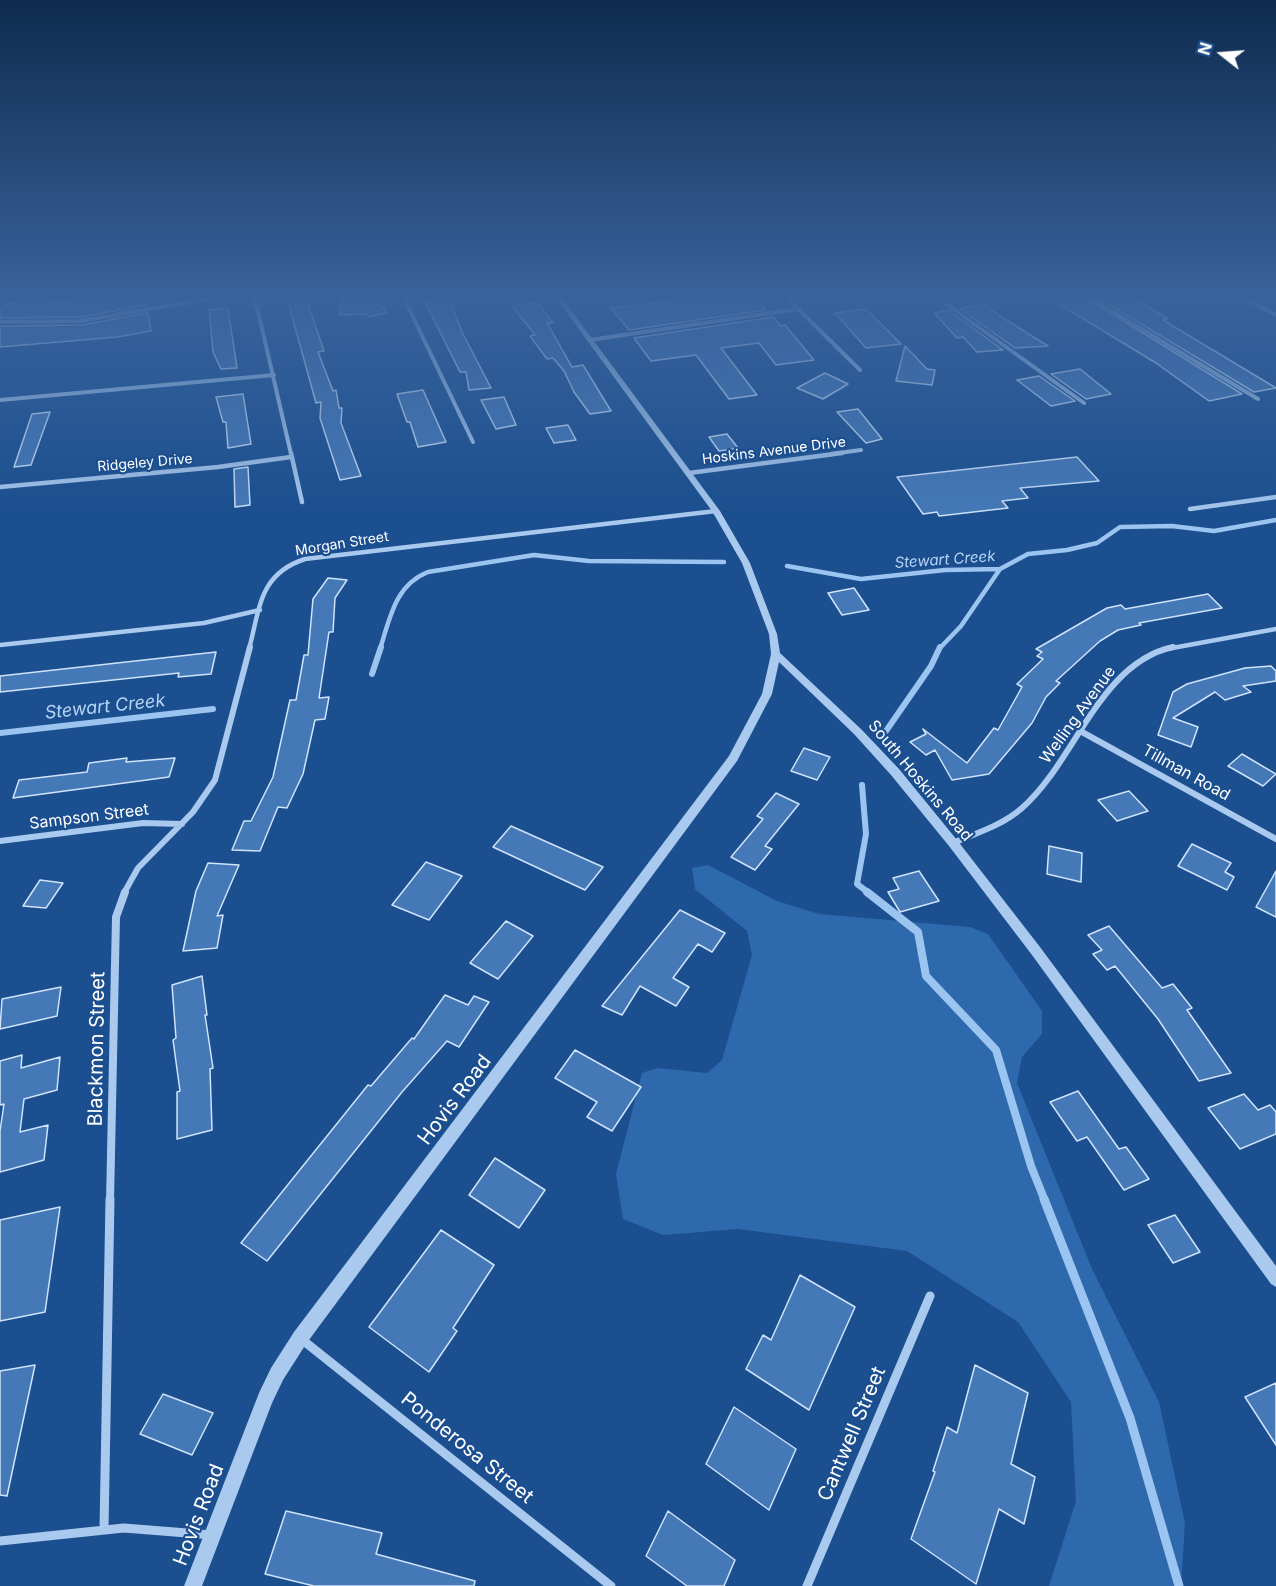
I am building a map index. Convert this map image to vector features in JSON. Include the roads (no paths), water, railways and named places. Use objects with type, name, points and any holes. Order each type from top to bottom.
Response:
[{"type":"street","points":[[273,372],[302,502]]},
{"type":"street","points":[[439,372],[473,442]]},
{"type":"street","points":[[614,372],[716,512],[746,564],[773,634],[776,654]]},
{"type":"street","points":[[1041,372],[1084,403]]},
{"type":"street","points":[[1213,372],[1258,399]]},
{"type":"street","points":[[0,400],[274,375]]},
{"type":"street","name":"Hoskins Avenue Drive","points":[[689,473],[861,450]]},
{"type":"street","name":"Ridgeley Drive","points":[[0,487],[218,467],[291,457]]},
{"type":"street","points":[[1190,509],[1276,497]]},
{"type":"street","name":"Morgan Street","points":[[260,610],[270,578],[285,566],[305,559],[716,512]]},
{"type":"street","points":[[0,645],[204,623],[260,610]]},
{"type":"street","name":"Blackmon Street","points":[[104,1529],[116,917],[128,883],[194,812],[215,780],[260,610]]},
{"type":"street","name":"Welling Avenue","points":[[953,843],[1000,823],[1022,808],[1046,783],[1116,681],[1140,660],[1169,648],[1276,629]]},
{"type":"street","name":"South Hoskins Road","points":[[776,654],[866,740],[953,843],[1043,960],[1276,1279]]},
{"type":"street","name":"Hovis Road","points":[[193,1586],[265,1399],[277,1374],[300,1338],[733,758],[766,694],[776,654]]},
{"type":"street","name":"Tillman Road","points":[[1082,732],[1276,839]]},
{"type":"street","name":"Sampson Street","points":[[0,842],[143,823],[182,824]]},
{"type":"street","name":"Cantwell Street","points":[[807,1586],[930,1296]]},
{"type":"street","name":"Ponderosa Street","points":[[300,1338],[611,1586]]},
{"type":"street","points":[[0,1541],[67,1536],[124,1528],[212,1535]]},
{"type":"waterway","name":"Stewart Creek","points":[[1000,569],[1028,554],[1067,550],[1097,543],[1120,527],[1172,526],[1214,531],[1276,520]]},
{"type":"waterway","name":"Stewart Creek","points":[[380,649],[391,614],[401,594],[408,585],[428,572],[534,555],[589,561],[724,562]]},
{"type":"waterway","name":"Stewart Creek","points":[[787,566],[861,579],[945,570],[1000,569]]},
{"type":"waterway","points":[[939,649],[961,626],[1000,569]]},
{"type":"waterway","name":"Stewart Creek","points":[[372,674],[381,647]]},
{"type":"waterway","points":[[886,731],[931,666],[939,649]]},
{"type":"waterway","name":"Stewart Creek","points":[[0,733],[213,709]]},
{"type":"waterway","points":[[862,785],[866,834],[857,884],[869,893]]},
{"type":"waterway","points":[[867,892],[918,932],[926,976],[996,1050],[1031,1166],[1045,1201]]},
{"type":"waterway","points":[[1044,1199],[1130,1418],[1179,1586]]}]
